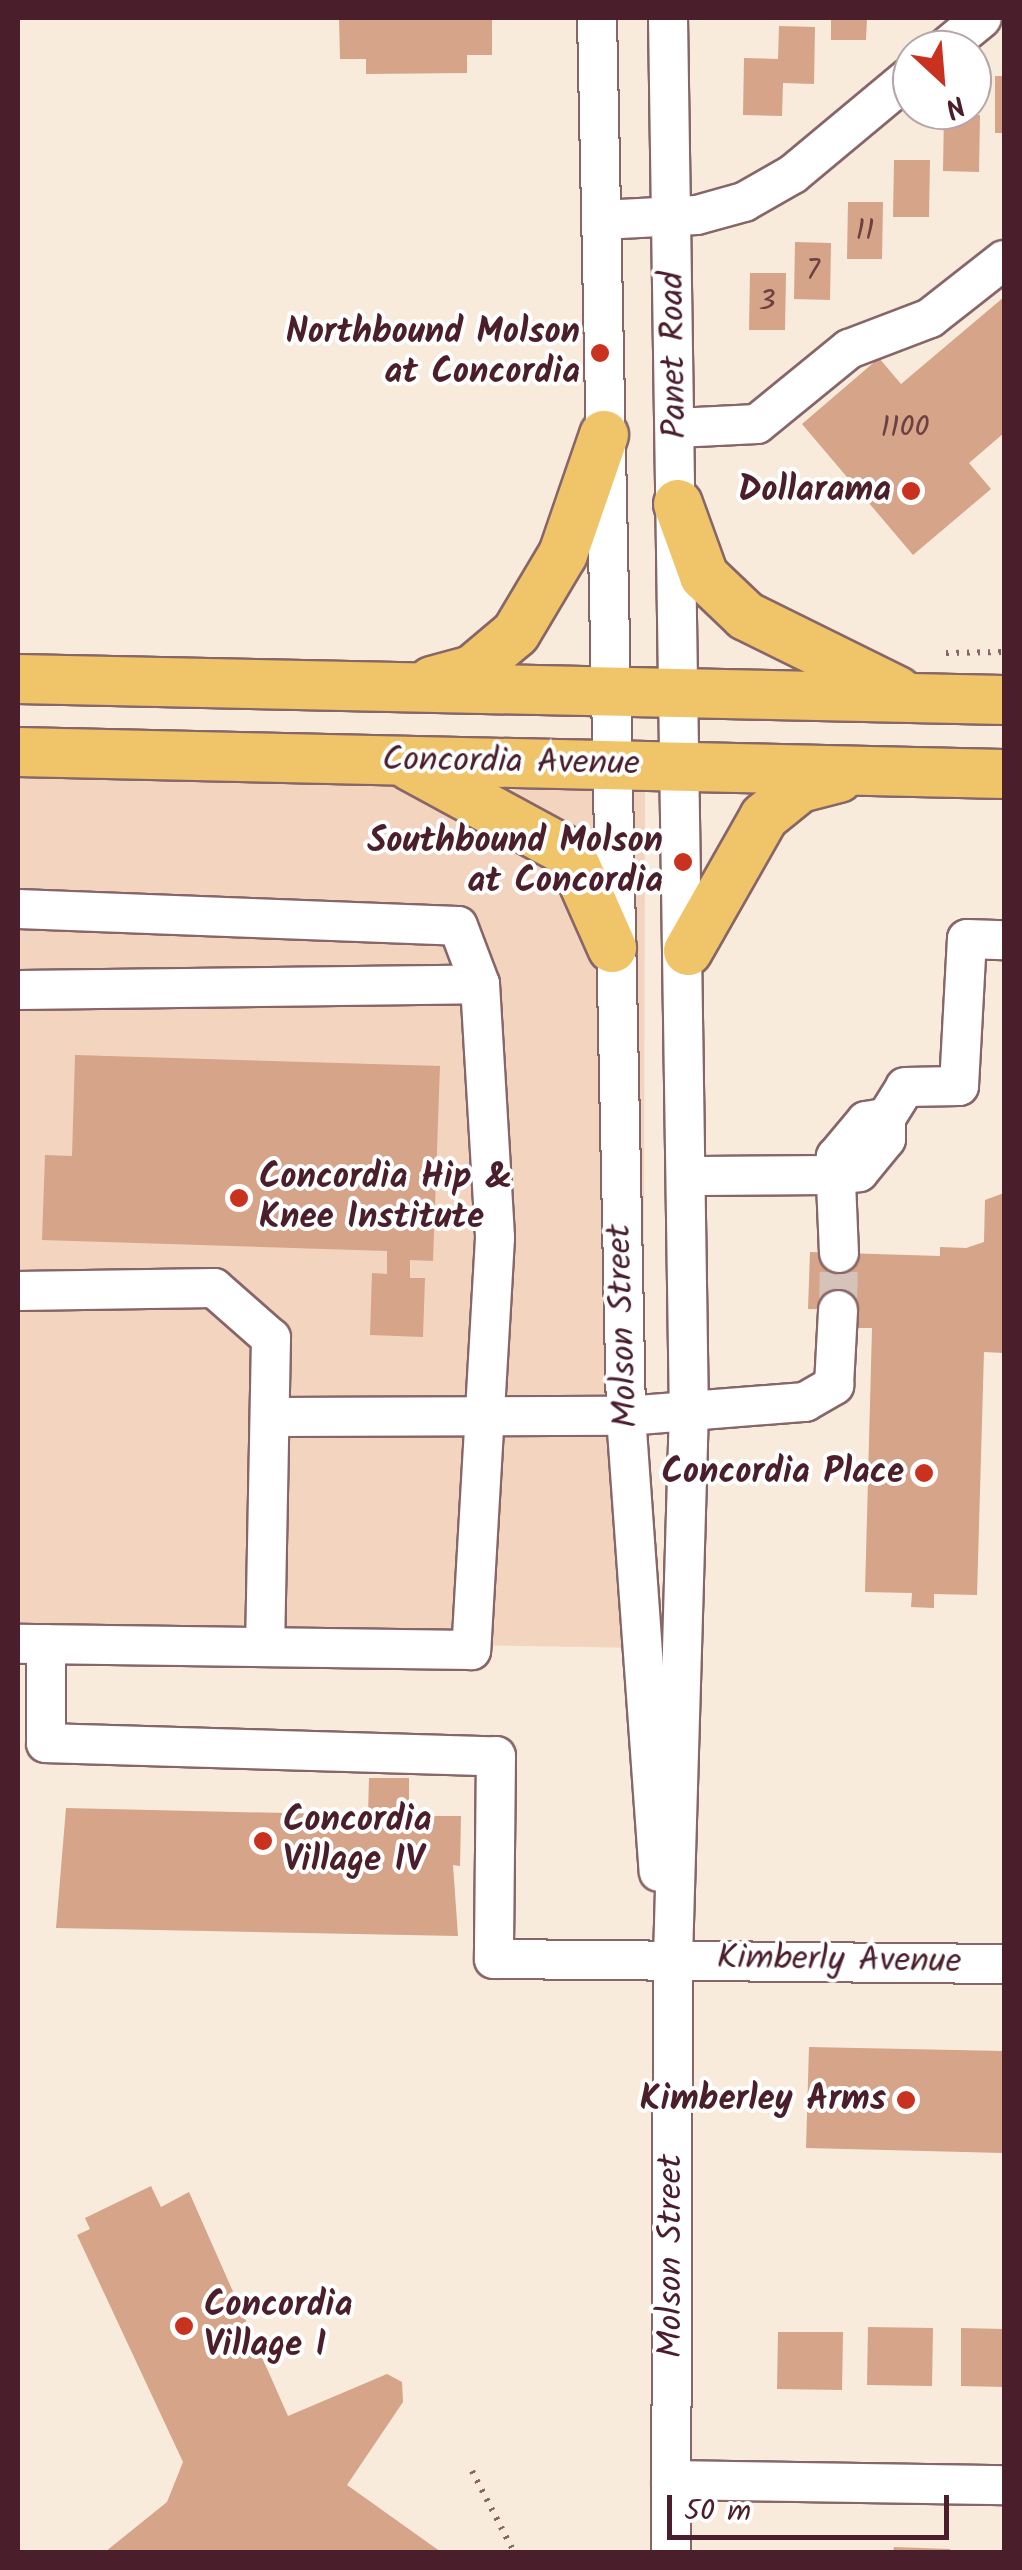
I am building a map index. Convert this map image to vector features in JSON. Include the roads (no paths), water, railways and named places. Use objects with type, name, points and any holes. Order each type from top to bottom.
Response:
[{"type":"main road","points":[[408,687],[472,670],[516,633],[563,554],[604,435]]},
{"type":"main road","points":[[678,504],[704,576],[746,616],[915,698]]},
{"type":"main road","name":"Concordia Avenue","points":[[18,679],[915,698],[1000,693]]},
{"type":"main road","name":"Concordia Avenue","points":[[18,752],[1004,774]]},
{"type":"main road","points":[[398,760],[570,852],[612,948]]},
{"type":"main road","points":[[688,951],[728,867],[764,817],[800,788],[870,770]]},
{"type":"street","name":"Panet Road","points":[[598,18],[612,691]]},
{"type":"street","name":"Panet Road","points":[[668,18],[682,693]]},
{"type":"street","points":[[601,220],[744,202],[793,174],[892,92]]},
{"type":"street","points":[[676,428],[758,424],[849,349],[930,318],[1004,260]]},
{"type":"street","name":"Molson Street","points":[[612,691],[608,763],[626,1416],[649,1812],[673,1958]]},
{"type":"street","name":"Molson Street","points":[[672,2552],[673,1958],[689,1409],[688,951],[682,693]]},
{"type":"street","points":[[18,909],[458,926],[480,984],[495,1238],[471,1650],[32,1644]]},
{"type":"street","points":[[686,1176],[839,1178],[858,1172],[886,1139],[886,1118],[905,1087],[959,1086],[967,939],[1004,940]]},
{"type":"street","points":[[18,990],[480,984]]},
{"type":"street","points":[[839,1178],[839,1253]]},
{"type":"street","points":[[18,1291],[214,1288],[270,1338],[273,1417],[265,1647]]},
{"type":"street","points":[[273,1417],[626,1416],[805,1402],[834,1386],[838,1310]]},
{"type":"street","name":"Kimberly Avenue","points":[[32,1644],[46,1742],[496,1756],[494,1959],[1004,1964]]},
{"type":"street","points":[[671,2480],[1004,2485]]},
{"type":"tunnel","points":[[838,1310],[839,1253]]},
{"type":"place","name":"Northbound Molson at Concordia","points":[[600,353]]},
{"type":"place","name":"Dollarama","points":[[911,491]]},
{"type":"place","name":"Southbound Molson at Concordia","points":[[683,862]]},
{"type":"place","name":"Concordia Hip & Knee Institute","points":[[239,1198]]},
{"type":"place","name":"Concordia Place","points":[[924,1473]]},
{"type":"place","name":"Concordia Village IV","points":[[263,1841]]},
{"type":"place","name":"Kimberley Arms","points":[[906,2100]]},
{"type":"place","name":"Concordia Village I","points":[[184,2326]]}]
